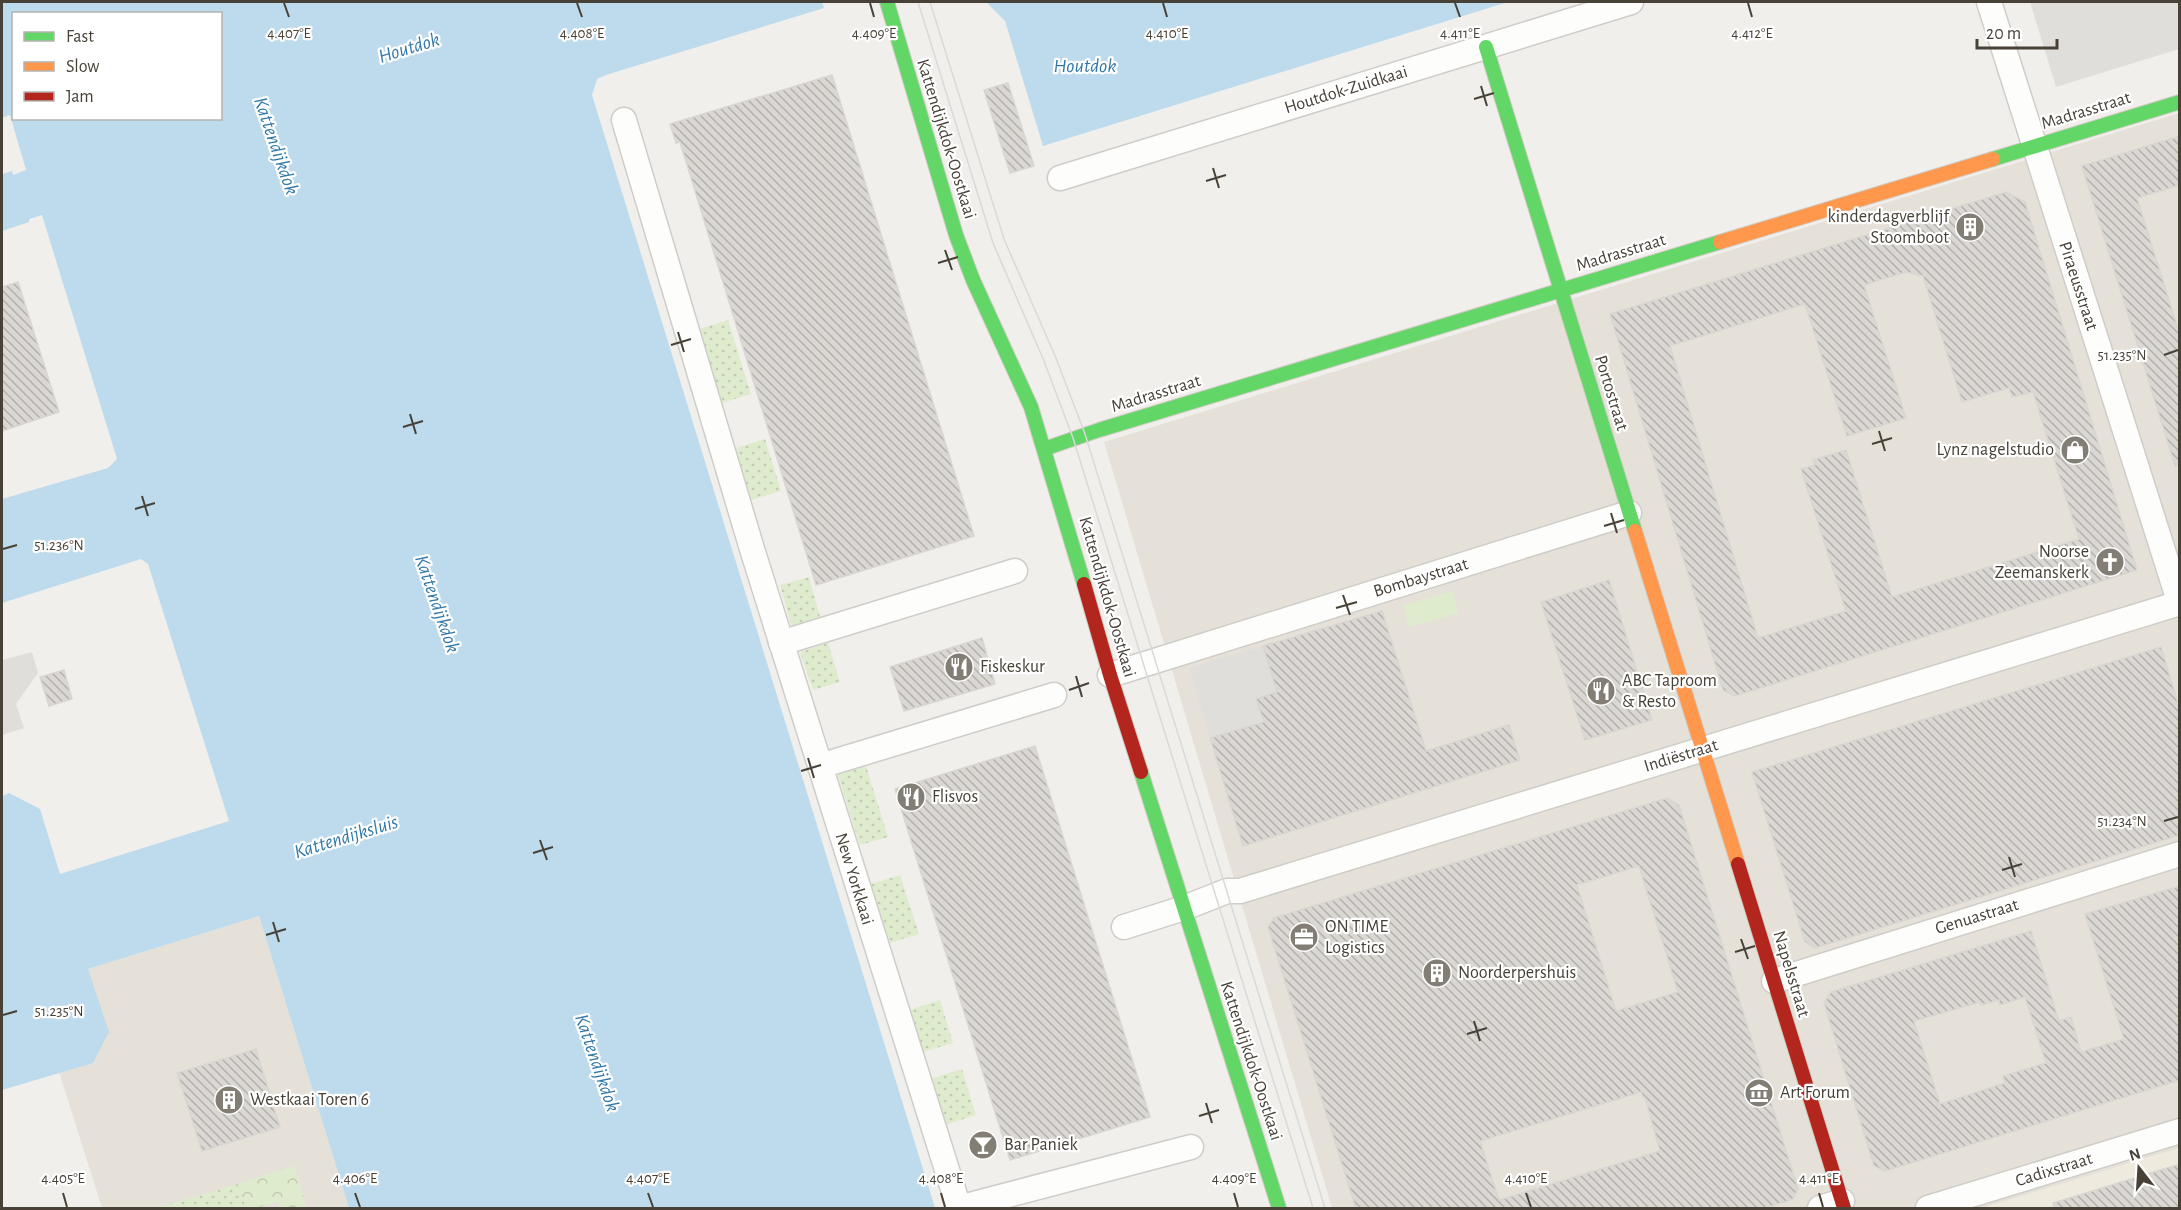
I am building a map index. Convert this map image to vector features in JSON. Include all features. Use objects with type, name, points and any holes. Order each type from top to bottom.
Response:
[{"type":"street","name":"Kattendijkdok-Oostkaai","points":[[886,2],[956,236],[973,280],[1031,407],[1110,675],[1279,1209]]},
{"type":"street","name":"Houtdok-Zuidkaai","points":[[1060,178],[1631,2]]},
{"type":"street","name":"Piraeusstraat","points":[[1989,2],[2179,604]]},
{"type":"street","name":"Portostraat","points":[[1486,47],[1702,750]]},
{"type":"street","name":"Madrasstraat","points":[[1044,449],[1073,438],[2180,102]]},
{"type":"street","name":"New Yorkkaai","points":[[624,120],[752,549],[959,1208]]},
{"type":"street","name":"Bombaystraat","points":[[1110,675],[1629,513]]},
{"type":"street","points":[[781,643],[1016,571]]},
{"type":"street","name":"Indiëstraat","points":[[1124,927],[1184,908],[1227,891],[1240,891],[2179,604]]},
{"type":"street","points":[[820,766],[1054,695]]},
{"type":"street","name":"Napelsstraat","points":[[1702,750],[1774,981],[1835,1206]]},
{"type":"street","name":"Genuastraat","points":[[1774,981],[2180,854]]},
{"type":"street","name":"Cadixstraat","points":[[1929,1209],[2180,1131]]},
{"type":"street","points":[[959,1208],[1191,1147]]},
{"type":"shaded area","points":[[2030,2],[2179,2],[2179,49],[2056,87]]},
{"type":"shaded area","points":[[2179,113],[2179,1208],[1332,1208],[1104,442]]},
{"type":"shaded area","points":[[1263,646],[1277,692],[1256,699],[1264,722],[1210,738],[1189,668]]},
{"type":"shaded area","points":[[32,652],[38,673],[16,704],[24,728],[2,735],[2,660]]},
{"type":"shaded area","points":[[259,916],[349,1208],[102,1208],[59,1072],[93,1062],[88,969]]},
{"type":"shaded area","points":[[2179,1148],[2179,1208],[1982,1208]]},
{"type":"green space","points":[[728,320],[751,394],[722,403],[699,329]]},
{"type":"green space","points":[[765,439],[781,491],[751,500],[736,448]]},
{"type":"green space","points":[[809,577],[821,620],[792,628],[780,585]]},
{"type":"green space","points":[[1452,591],[1459,613],[1409,627],[1403,606]]},
{"type":"green space","points":[[828,643],[840,682],[813,690],[800,652]]},
{"type":"green space","points":[[865,763],[888,837],[860,845],[837,772]]},
{"type":"green space","points":[[900,875],[919,934],[890,943],[871,884]]},
{"type":"green space","points":[[940,1000],[953,1043],[923,1052],[909,1010]]},
{"type":"green space","points":[[962,1069],[976,1115],[945,1125],[930,1079]]},
{"type":"green space","points":[[294,1166],[307,1208],[280,1208],[277,1202],[256,1208],[246,1208],[238,1184]]},
{"type":"green space","points":[[238,1184],[246,1208],[157,1208]]},
{"type":"water","name":"Kattendijkdok","points":[[2,2],[822,2],[824,8],[606,75],[597,79],[592,95],[935,1208],[349,1208],[259,916],[88,969],[109,1032],[93,1063],[2,1090],[2,796],[9,793],[40,809],[60,874],[229,821],[148,564],[141,559],[2,603],[2,499],[108,468],[117,459],[42,215],[2,231],[2,174],[12,171],[13,175],[26,170],[10,115],[2,118]]},
{"type":"water","name":"Houtdok","points":[[986,2],[1508,2],[1043,146],[1005,21]]},
{"type":"building","points":[[832,75],[974,536],[816,585],[680,142],[676,143],[670,124]]},
{"type":"building","points":[[1008,83],[1034,166],[1010,173],[984,90]]},
{"type":"building","points":[[2180,136],[2180,185],[2137,198],[2180,335],[2180,465],[2175,466],[2082,166]]},
{"type":"building","points":[[2006,192],[2025,202],[2137,570],[1735,696],[1723,690],[1610,314]],"holes":[[[1906,272],[1923,276],[1962,402],[2009,388],[2012,397],[2033,392],[2079,539],[1892,597],[1846,450],[1813,460],[1815,465],[1801,469],[1846,611],[1758,638],[1670,346],[1805,304],[1847,436],[1906,418],[1864,285]]]},
{"type":"building","points":[[18,282],[59,412],[2,431],[2,287]]},
{"type":"building","points":[[1609,580],[1652,720],[1585,740],[1541,602]]},
{"type":"building","points":[[1382,611],[1426,751],[1509,725],[1520,760],[1243,846],[1210,738],[1264,722],[1256,699],[1277,692],[1263,646]]},
{"type":"building","points":[[982,638],[995,684],[904,711],[890,667]]},
{"type":"building","points":[[2161,647],[2180,710],[2180,835],[1815,948],[1805,942],[1752,772]]},
{"type":"building","points":[[64,670],[72,699],[49,706],[40,677]]},
{"type":"building","points":[[1035,746],[1150,1117],[1010,1160],[895,789]]},
{"type":"building","points":[[1667,798],[1679,805],[1798,1189],[1793,1199],[1763,1209],[1356,1209],[1268,927],[1274,918]],"holes":[[[1639,866],[1678,992],[1616,1011],[1577,885]],[[1641,1092],[1645,1098],[1660,1151],[1499,1200],[1480,1141]]]},
{"type":"building","points":[[2180,886],[2180,1080],[1885,1171],[1874,1166],[1824,1003],[1831,992],[2031,931],[2059,1021],[2071,1017],[2081,1052],[2124,1039],[2085,914]],"holes":[[[2025,997],[2046,1063],[2003,1076],[2005,1083],[1940,1104],[1914,1021],[1980,1002],[1981,1005],[1999,1000],[2000,1005]]]},
{"type":"building","name":"Westkaai Toren 6","points":[[256,1049],[280,1127],[202,1151],[177,1073]]},
{"type":"building","points":[[2180,1164],[2180,1209],[2054,1209],[2053,1203]]},
{"type":"tram line","points":[[918,2],[993,243],[1044,361],[1073,438],[1313,1208]]},
{"type":"tram line","points":[[930,2],[1004,239],[1056,358],[1085,434],[1325,1208]]},
{"type":"traffic: fast","points":[[887,2],[956,235],[973,280],[1031,407],[1084,584]]},
{"type":"traffic: fast","points":[[1486,47],[1635,531]]},
{"type":"traffic: fast","points":[[1993,159],[2180,102]]},
{"type":"traffic: fast","points":[[1044,449],[1099,430],[1720,242]]},
{"type":"traffic: fast","points":[[1141,772],[1279,1208]]},
{"type":"traffic: slow","points":[[1720,242],[1993,159]]},
{"type":"traffic: slow","points":[[1635,531],[1738,864]]},
{"type":"traffic: jam","points":[[1084,584],[1141,772]]},
{"type":"traffic: jam","points":[[1738,864],[1844,1208]]},
{"type":"place","name":"kinderdagverblijf Stoomboot","points":[[1970,227]]},
{"type":"place","name":"Lynz nagelstudio","points":[[2075,450]]},
{"type":"place","name":"Noorse Zeemanskerk","points":[[2110,562]]},
{"type":"place","name":"Fiskeskur","points":[[959,667]]},
{"type":"place","name":"ABC Taproom & Resto","points":[[1601,691]]},
{"type":"place","name":"Flisvos","points":[[911,797]]},
{"type":"place","name":"ON TIME Logistics","points":[[1304,937]]},
{"type":"place","name":"Noorderpershuis","points":[[1437,973]]},
{"type":"place","name":"Art Forum","points":[[1759,1093]]},
{"type":"place","name":"Westkaai Toren 6","points":[[229,1100]]},
{"type":"place","name":"Bar Paniek","points":[[983,1145]]},
{"type":"water label","name":"Kattendijksluis","points":[[346,837]]}]
